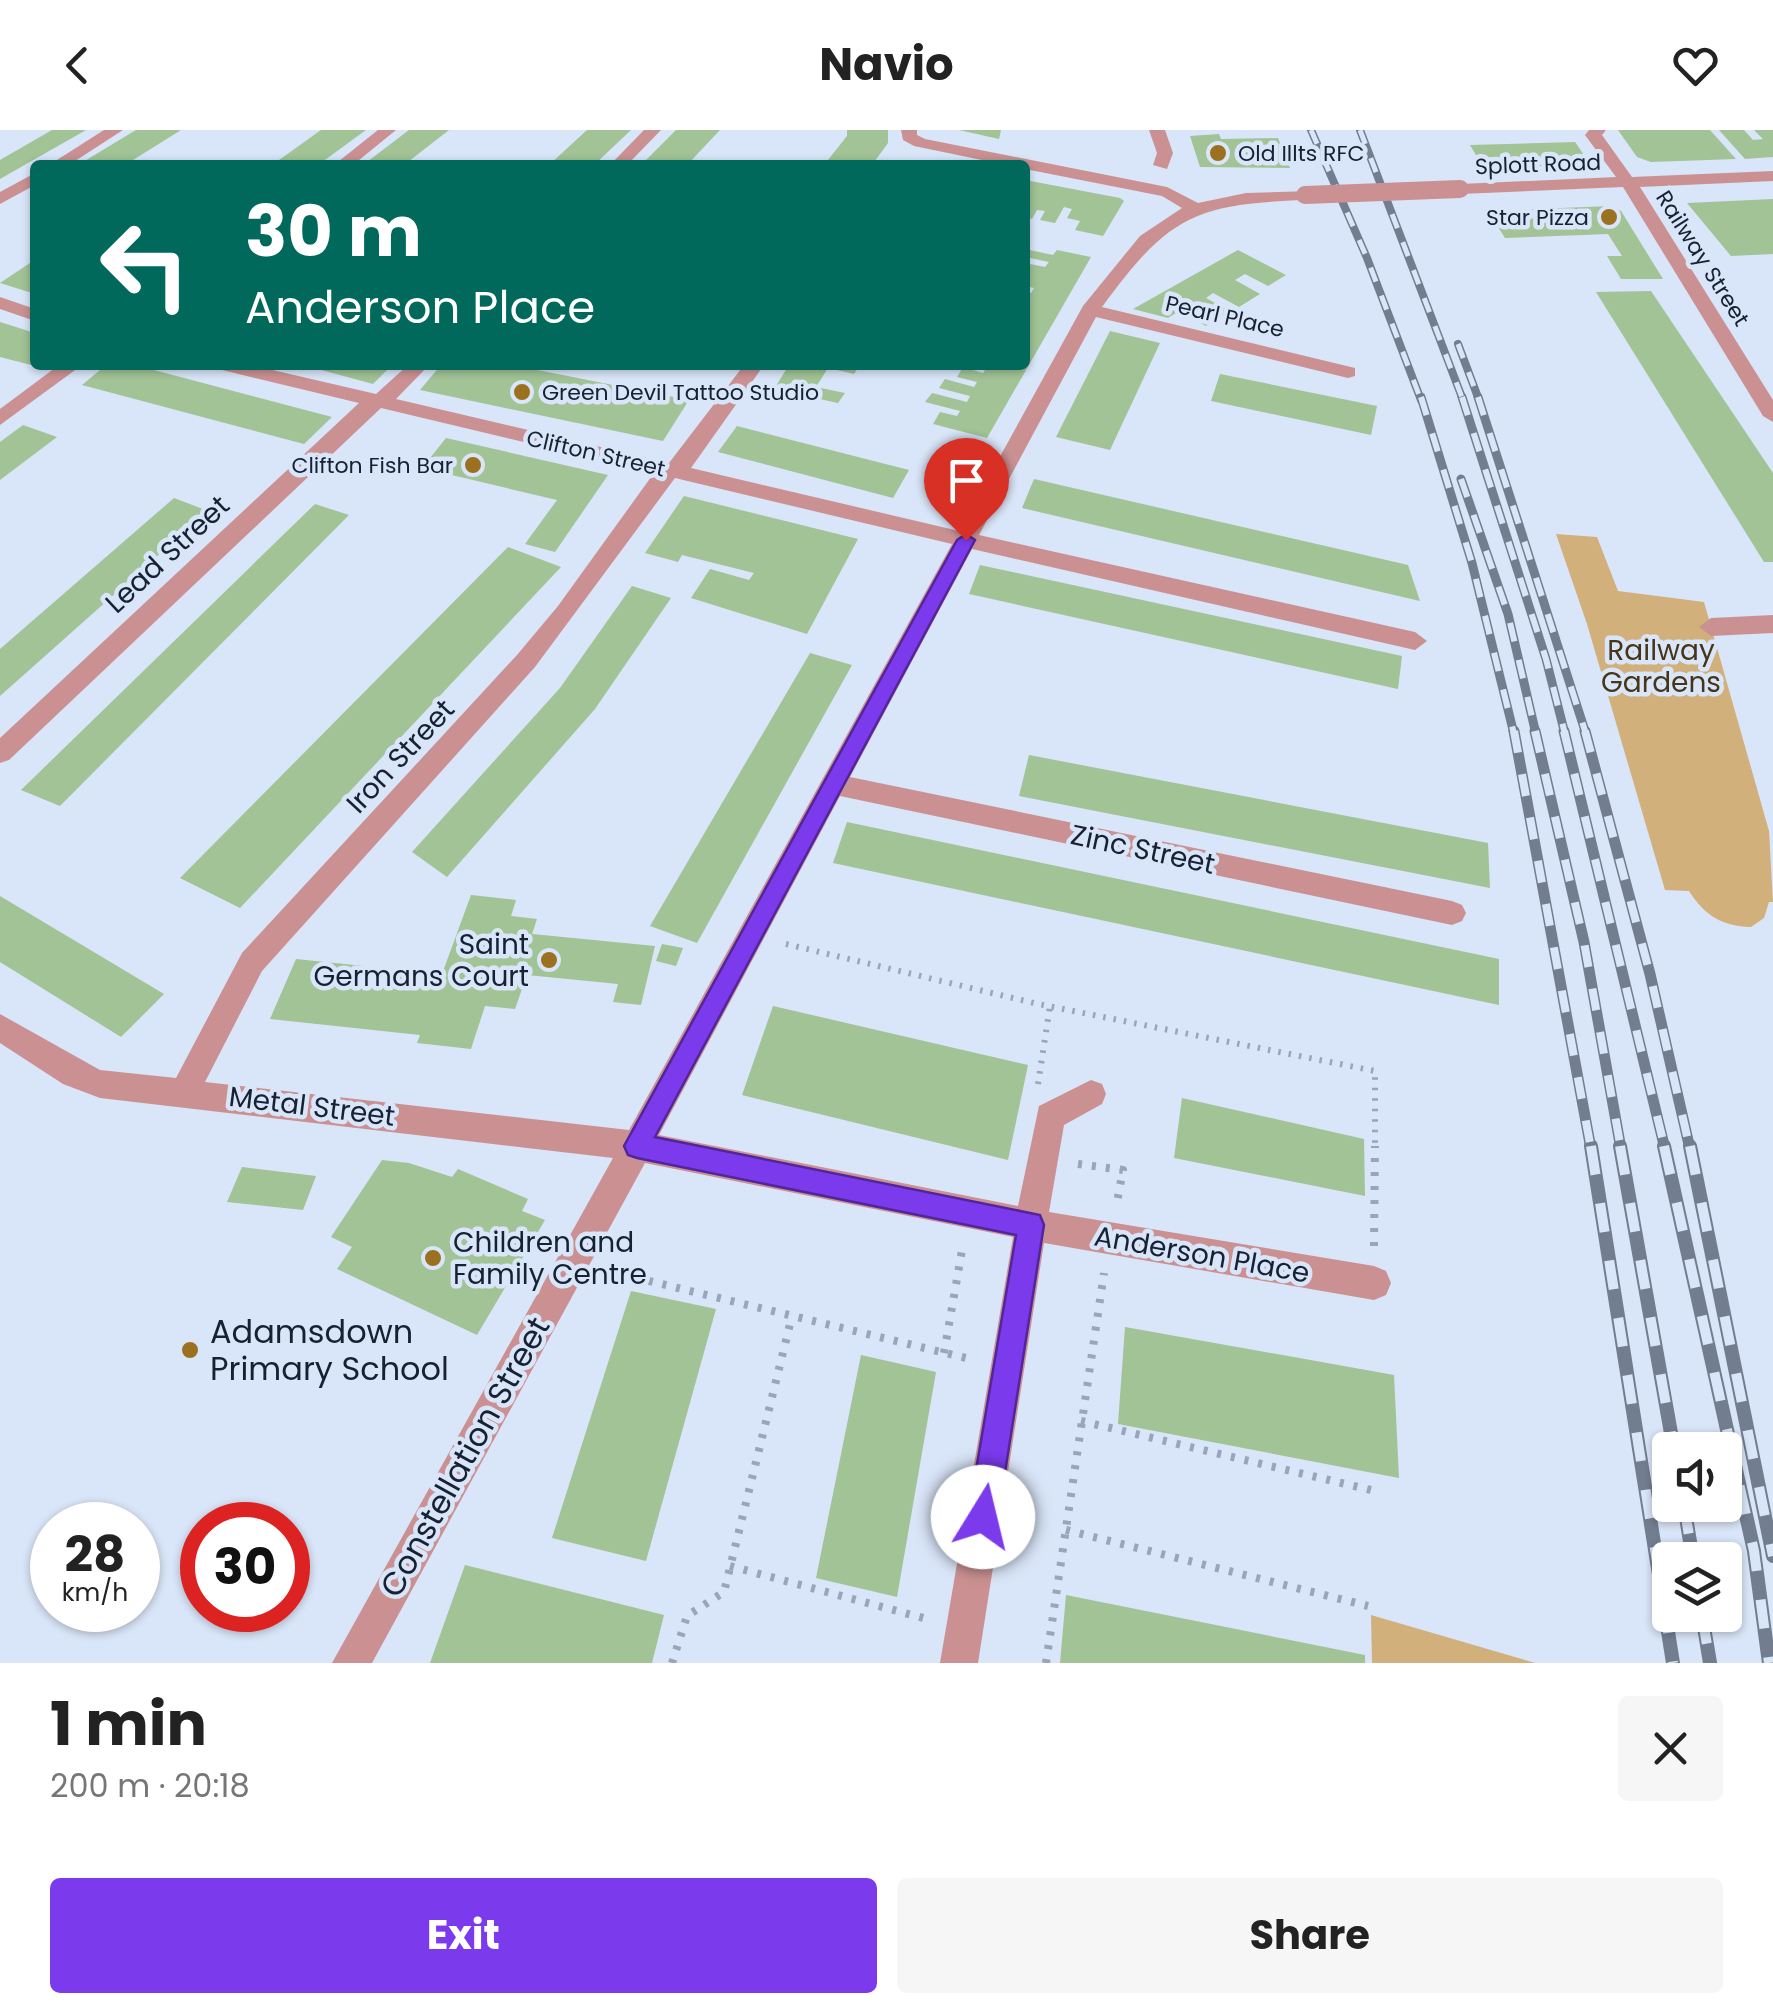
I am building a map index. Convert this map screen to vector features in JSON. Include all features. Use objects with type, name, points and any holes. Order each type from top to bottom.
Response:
[{"type":"street","points":[[64,160],[114,130]]},
{"type":"street","points":[[349,160],[388,130]]},
{"type":"street","points":[[623,160],[653,130]]},
{"type":"street","points":[[1157,130],[1165,153],[1161,165]]},
{"type":"street","name":"Railway Street","points":[[1598,130],[1593,135],[1763,380],[1773,416]]},
{"type":"street","points":[[914,136],[1022,160]]},
{"type":"street","points":[[1030,162],[1167,192],[1196,209]]},
{"type":"street","name":"Splott Road","points":[[966,540],[1090,310],[1150,236],[1196,209],[1234,200],[1306,194],[1773,176]]},
{"type":"street","points":[[0,199],[30,181]]},
{"type":"street","points":[[0,303],[30,312]]},
{"type":"street","name":"Pearl Place","points":[[1090,310],[1348,372]]},
{"type":"street","points":[[0,419],[65,370]]},
{"type":"street","name":"Clifton Street","points":[[247,370],[966,540],[1415,641]]},
{"type":"street","name":"Lead Street","points":[[0,753],[413,370]]},
{"type":"street","name":"Iron Street","points":[[185,1091],[258,954],[491,702],[566,612],[662,477],[683,464],[750,370]]},
{"type":"street","name":"Constellation Street","points":[[351,1663],[966,540]]},
{"type":"street","points":[[1711,627],[1773,624]]},
{"type":"street","name":"Zinc Street","points":[[833,784],[1452,913]]},
{"type":"street","name":"Metal Street","points":[[0,1028],[89,1080],[637,1146]]},
{"type":"street","points":[[959,1663],[1050,1116],[1091,1094]]},
{"type":"street","name":"Anderson Place","points":[[637,1146],[1031,1225],[1374,1282]]},
{"type":"path","points":[[785,944],[1038,1004],[1375,1071],[1374,1282]]},
{"type":"path","points":[[1043,1160],[1123,1170],[1109,1238],[1046,1663]]},
{"type":"path","points":[[944,1352],[968,1212]]},
{"type":"path","points":[[573,1263],[1008,1368]]},
{"type":"path","points":[[672,1663],[686,1616],[724,1592],[792,1316]]},
{"type":"path","points":[[1082,1421],[1372,1490]]},
{"type":"path","points":[[1066,1530],[1368,1606]]},
{"type":"path","points":[[730,1566],[965,1629]]},
{"type":"green space","name":"Railway Gardens","points":[[1556,534],[1597,537],[1618,591],[1704,602],[1769,831],[1773,902],[1769,902],[1764,918],[1751,927],[1715,918],[1689,891],[1665,890],[1587,624]]},
{"type":"green space","points":[[1371,1615],[1535,1663],[1372,1663]]},
{"type":"building","points":[[52,130],[86,130],[0,179],[0,160]]},
{"type":"building","points":[[136,130],[181,130],[133,160],[86,160]]},
{"type":"building","points":[[321,130],[366,130],[325,160],[279,160]]},
{"type":"building","points":[[409,130],[449,130],[410,160],[370,160]]},
{"type":"building","points":[[587,130],[631,130],[599,160],[554,160]]},
{"type":"building","points":[[676,130],[720,130],[692,160],[646,160]]},
{"type":"building","points":[[847,130],[888,130],[888,143],[876,160],[828,160],[847,136]]},
{"type":"building","points":[[959,130],[1001,130],[999,139]]},
{"type":"building","points":[[1618,130],[1710,130],[1736,159],[1651,162],[1637,157]]},
{"type":"building","points":[[1719,130],[1744,130],[1753,140],[1763,139],[1754,130],[1773,130],[1773,157],[1745,159]]},
{"type":"building","points":[[1219,134],[1221,139],[1278,138],[1290,168],[1200,167],[1190,136]]},
{"type":"building","points":[[1575,142],[1591,165],[1483,167],[1470,145]]},
{"type":"building","points":[[1030,181],[1124,201],[1103,236],[1075,230],[1080,221],[1067,218],[1072,209],[1064,207],[1055,223],[1040,220],[1045,211],[1037,210],[1032,219]]},
{"type":"building","points":[[1773,199],[1773,254],[1731,256],[1687,203]]},
{"type":"building","points":[[1611,206],[1621,211],[1663,279],[1621,279],[1607,256],[1622,256],[1608,234],[1505,238],[1488,211]]},
{"type":"building","points":[[1030,250],[1053,255],[1057,250],[1091,257],[1030,363],[1030,293],[1034,288],[1030,287],[1030,264],[1045,267],[1049,262],[1030,258]]},
{"type":"building","points":[[1238,250],[1286,275],[1268,286],[1245,274],[1235,280],[1260,294],[1239,307],[1213,293],[1206,298],[1230,311],[1206,326],[1179,311],[1168,318],[1133,309]]},
{"type":"building","points":[[30,263],[30,292],[0,283]]},
{"type":"building","points":[[1651,291],[1773,473],[1773,562],[1764,562],[1596,292]]},
{"type":"building","points":[[0,322],[30,331],[30,365],[0,357]]},
{"type":"building","points":[[1110,331],[1160,343],[1110,450],[1056,437]]},
{"type":"building","points":[[100,370],[154,370],[332,417],[304,444],[82,385]]},
{"type":"building","points":[[321,370],[387,370],[373,384]]},
{"type":"building","points":[[437,370],[537,370],[689,400],[663,441],[420,390]]},
{"type":"building","points":[[786,370],[827,370],[816,387],[845,393],[838,403],[774,389]]},
{"type":"building","points":[[961,370],[983,373],[1026,370],[987,438],[933,424],[940,412],[957,416],[960,411],[925,402],[932,393],[967,402],[970,396],[939,388],[945,379],[974,387],[977,382],[957,377]]},
{"type":"building","points":[[1220,374],[1377,406],[1371,435],[1211,401]]},
{"type":"building","points":[[23,425],[57,437],[0,480],[0,442]]},
{"type":"building","points":[[737,426],[909,470],[893,498],[718,452]]},
{"type":"building","points":[[446,438],[608,475],[555,552],[525,544],[557,500],[422,468]]},
{"type":"building","points":[[1034,479],[1408,565],[1420,601],[1022,508]]},
{"type":"building","points":[[684,496],[858,539],[807,634],[691,598],[710,569],[749,580],[754,573],[682,555],[678,562],[645,553]]},
{"type":"building","points":[[174,498],[208,511],[0,696],[0,649]]},
{"type":"building","points":[[315,504],[349,515],[60,806],[21,790]]},
{"type":"building","points":[[508,547],[561,567],[240,908],[180,878]]},
{"type":"building","points":[[980,565],[1402,656],[1398,689],[969,594]]},
{"type":"building","points":[[632,586],[671,598],[595,709],[447,877],[412,852],[560,688]]},
{"type":"building","points":[[810,653],[852,665],[697,943],[650,926]]},
{"type":"building","points":[[1029,755],[1488,843],[1490,888],[1019,796]]},
{"type":"building","points":[[847,822],[1499,959],[1499,1005],[833,863]]},
{"type":"building","name":"Saint Germans Court","points":[[471,895],[516,900],[511,916],[537,919],[532,934],[655,946],[641,1005],[613,1002],[618,984],[527,975],[515,1009],[485,1006],[471,1049],[417,1043],[420,1035],[270,1019],[296,959],[442,974]]},
{"type":"building","points":[[0,896],[164,994],[121,1037],[0,962]]},
{"type":"building","points":[[662,944],[683,948],[676,966],[656,961]]},
{"type":"building","points":[[773,1006],[1028,1065],[1008,1160],[742,1095]]},
{"type":"building","points":[[1182,1098],[1364,1139],[1365,1196],[1174,1158]]},
{"type":"building","name":"Children and Family Centre","points":[[382,1160],[409,1163],[452,1177],[458,1169],[528,1199],[522,1211],[545,1220],[477,1335],[337,1269],[352,1247],[331,1237]]},
{"type":"building","points":[[242,1167],[316,1176],[303,1210],[227,1202]]},
{"type":"building","points":[[631,1291],[716,1309],[646,1561],[552,1538]]},
{"type":"building","points":[[1125,1327],[1394,1375],[1399,1478],[1118,1424]]},
{"type":"building","points":[[861,1355],[936,1372],[897,1597],[816,1578]]},
{"type":"building","points":[[465,1565],[664,1615],[652,1663],[430,1663]]},
{"type":"building","points":[[1066,1595],[1365,1655],[1365,1663],[1060,1663]]},
{"type":"railway","points":[[1311,130],[1367,258],[1421,400]]},
{"type":"railway","points":[[1360,130],[1463,399]]},
{"type":"railway","points":[[1458,344],[1479,399]]},
{"type":"railway","points":[[1421,397],[1472,563],[1514,734]]},
{"type":"railway","points":[[1463,399],[1546,659],[1565,734]]},
{"type":"railway","points":[[1479,399],[1586,734]]},
{"type":"railway","points":[[1461,479],[1508,614],[1536,734]]},
{"type":"railway","points":[[1514,731],[1591,1149]]},
{"type":"railway","points":[[1535,731],[1584,942],[1621,1149]]},
{"type":"railway","points":[[1564,731],[1665,1149]]},
{"type":"railway","points":[[1585,731],[1650,974],[1690,1149]]},
{"type":"railway","points":[[1591,1146],[1673,1663]]},
{"type":"railway","points":[[1620,1146],[1671,1432]]},
{"type":"railway","points":[[1664,1146],[1754,1551],[1769,1663]]},
{"type":"railway","points":[[1690,1146],[1773,1556]]},
{"type":"railway","points":[[1687,1522],[1690,1542]]},
{"type":"railway","points":[[1705,1632],[1710,1663]]},
{"type":"place","name":"Old Illts RFC","points":[[1218,153]]},
{"type":"place","name":"Star Pizza","points":[[1609,217]]},
{"type":"place","name":"Green Devil Tattoo Studio","points":[[522,392]]},
{"type":"place","name":"Clifton Fish Bar","points":[[473,465]]},
{"type":"place","name":"Saint Germans Court","points":[[549,960]]},
{"type":"place","name":"Children and Family Centre","points":[[433,1258]]},
{"type":"place","name":"Adamsdown Primary School","points":[[190,1350]]},
{"type":"route","points":[[966,540],[637,1146],[1031,1225],[983,1517]]}]
